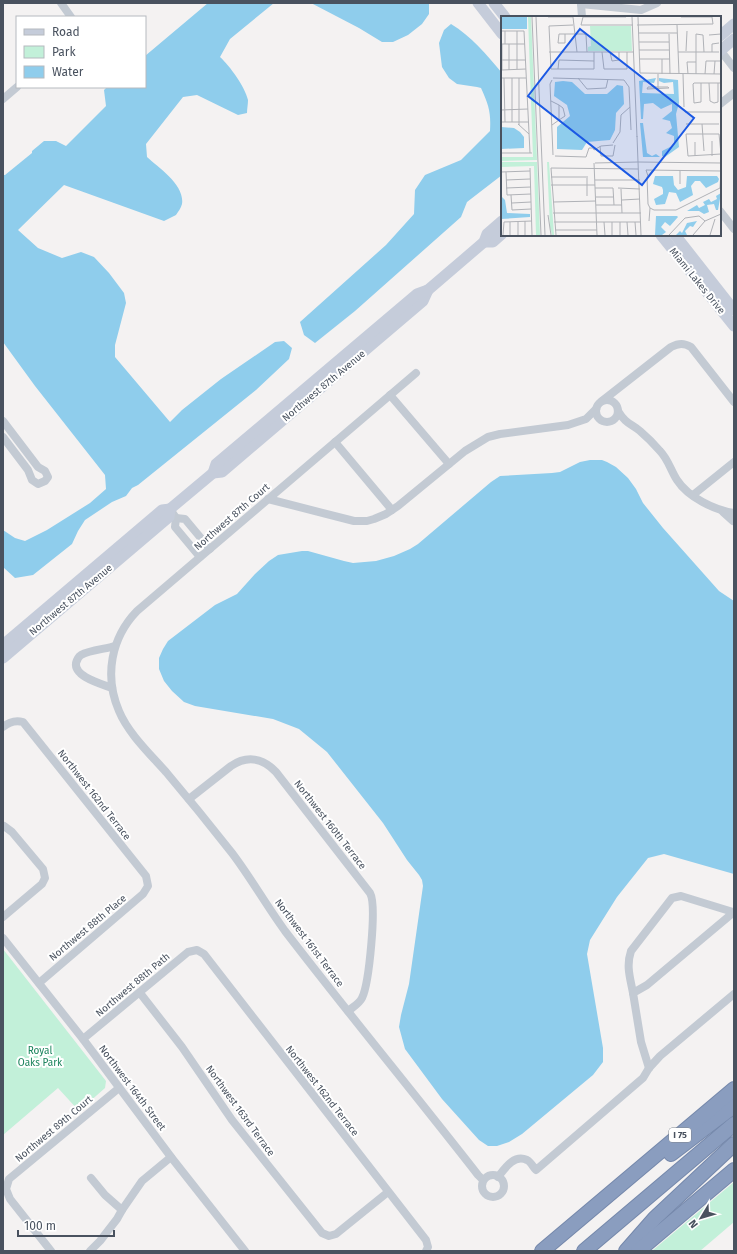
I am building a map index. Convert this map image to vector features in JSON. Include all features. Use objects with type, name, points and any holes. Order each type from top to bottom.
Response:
[{"type":"highway","name":"I 75","points":[[542,1251],[734,1089]]},
{"type":"highway","points":[[626,1181],[647,1172],[734,1106]]},
{"type":"highway","points":[[584,1251],[734,1124]]},
{"type":"highway","points":[[597,1251],[734,1134]]},
{"type":"highway","points":[[626,1251],[655,1218],[734,1144]]},
{"type":"highway","points":[[638,1251],[734,1170]]},
{"type":"street","points":[[61,3],[71,16]]},
{"type":"street","points":[[478,3],[501,33]]},
{"type":"street","points":[[494,3],[504,16]]},
{"type":"street","points":[[582,16],[580,4],[641,13],[657,3]]},
{"type":"street","points":[[721,35],[734,24]]},
{"type":"street","points":[[721,49],[734,39]]},
{"type":"street","points":[[721,51],[734,68]]},
{"type":"street","points":[[4,98],[16,88]]},
{"type":"street","points":[[721,103],[734,93]]},
{"type":"street","points":[[721,212],[734,229]]},
{"type":"street","name":"Northwest 87th Avenue","points":[[3,658],[173,514],[213,473],[216,464],[417,294],[428,290],[484,242],[487,234],[501,222]]},
{"type":"street","name":"Northwest 87th Avenue","points":[[484,242],[493,242],[501,235]]},
{"type":"street","name":"Miami Lakes Drive","points":[[662,236],[734,326]]},
{"type":"street","name":"Miami Lakes Drive","points":[[676,236],[734,310]]},
{"type":"street","points":[[586,419],[596,409],[599,403],[623,386],[671,347],[680,344],[691,347],[734,402]]},
{"type":"street","name":"Northwest 87th Court","points":[[111,670],[115,646],[124,627],[137,611],[416,373]]},
{"type":"street","points":[[610,422],[616,418],[617,395],[623,386]]},
{"type":"street","points":[[390,395],[448,464]]},
{"type":"street","points":[[602,401],[610,400],[617,408],[623,419],[642,432],[662,453],[676,479],[684,488],[693,495],[734,519]]},
{"type":"street","points":[[596,409],[596,415],[600,420]]},
{"type":"street","points":[[268,499],[354,521],[367,521],[379,517],[404,502],[448,464],[465,451],[488,437],[500,434],[564,426],[586,419],[627,423]]},
{"type":"street","points":[[3,421],[38,467],[45,471],[48,477],[45,481],[38,484],[32,480],[28,470],[3,438]]},
{"type":"street","points":[[335,442],[392,510]]},
{"type":"street","points":[[693,495],[734,462]]},
{"type":"street","name":"Northwest 87th Avenue","points":[[3,645],[162,510],[173,514]]},
{"type":"street","points":[[173,514],[185,519],[210,549]]},
{"type":"street","points":[[173,514],[175,526],[200,557]]},
{"type":"street","points":[[190,544],[200,536]]},
{"type":"street","points":[[112,688],[82,675],[77,670],[76,664],[78,657],[84,654],[115,646]]},
{"type":"street","name":"Northwest 161st Terrace","points":[[111,670],[112,688],[119,712],[126,725],[189,799],[243,868],[279,922],[483,1180]]},
{"type":"street","name":"Northwest 162nd Terrace","points":[[3,728],[8,723],[19,721],[23,722],[146,876],[148,886]]},
{"type":"street","name":"Northwest 160th Terrace","points":[[189,799],[230,766],[242,760],[256,760],[271,767],[372,897],[372,943],[364,993],[360,1002],[348,1011]]},
{"type":"street","points":[[3,917],[42,884],[45,878],[43,869],[12,832],[4,827]]},
{"type":"street","name":"Northwest 88th Place","points":[[39,983],[143,894],[148,886]]},
{"type":"street","points":[[649,1068],[641,1042],[629,972],[628,960],[631,950],[672,898],[681,896],[734,912]]},
{"type":"street","points":[[633,993],[647,985],[734,912]]},
{"type":"street","name":"Northwest 164th Street","points":[[3,938],[84,1039],[171,1157],[245,1251]]},
{"type":"street","name":"Northwest 162nd Terrace","points":[[197,950],[204,954],[426,1240],[427,1249]]},
{"type":"street","name":"Northwest 88th Path","points":[[84,1039],[188,952],[197,950]]},
{"type":"street","name":"Northwest 163rd Terrace","points":[[140,992],[182,1047],[232,1120],[322,1232],[329,1236],[336,1234],[388,1192]]},
{"type":"street","points":[[498,1177],[510,1163],[520,1159],[527,1160],[536,1170],[644,1078],[649,1068],[660,1056],[734,994]]},
{"type":"street","name":"Northwest 89th Court","points":[[50,1251],[10,1199],[6,1189],[9,1179],[119,1088]]},
{"type":"street","points":[[90,1251],[117,1219],[142,1181],[171,1157]]},
{"type":"street","points":[[492,1175],[498,1177],[503,1182],[503,1190],[495,1197],[488,1196],[483,1191],[483,1180],[492,1175]]},
{"type":"street","points":[[91,1178],[105,1195],[122,1210]]},
{"type":"green space","name":"Royal Oaks Park","points":[[3,949],[106,1081],[105,1088],[79,1111],[58,1088],[3,1135]]},
{"type":"green space","points":[[734,1182],[734,1222],[700,1251],[652,1251]]},
{"type":"water","points":[[208,3],[274,3],[230,39],[220,57],[244,89],[248,100],[247,113],[238,115],[197,95],[183,97],[146,144],[147,157],[170,178],[179,190],[182,197],[182,204],[176,215],[164,221],[64,185],[18,230],[38,248],[62,258],[81,252],[94,257],[109,273],[124,293],[126,303],[115,345],[115,357],[170,422],[182,410],[221,379],[275,342],[284,341],[292,348],[289,359],[256,390],[138,485],[132,488],[126,496],[112,502],[85,520],[72,544],[33,575],[15,578],[3,567],[3,530],[15,538],[25,541],[47,530],[90,503],[106,489],[105,475],[35,386],[3,342],[3,175],[5,175],[32,153],[32,151],[44,141],[56,141],[66,146],[106,106],[104,90],[106,88],[146,88],[146,55]]},
{"type":"water","points":[[311,3],[429,3],[429,14],[422,24],[408,35],[393,42],[382,42]]},
{"type":"water","points":[[451,24],[458,29],[472,40],[501,72],[501,176],[467,202],[461,217],[355,311],[315,343],[304,335],[300,322],[386,245],[414,214],[415,190],[425,175],[461,160],[490,131],[489,109],[481,88],[457,84],[449,78],[442,67],[439,43],[444,30]]},
{"type":"water","points":[[602,460],[607,462],[616,467],[628,478],[636,489],[643,503],[663,528],[719,591],[734,601],[734,874],[664,854],[648,858],[617,897],[590,940],[587,954],[603,1048],[603,1062],[593,1075],[522,1134],[509,1142],[497,1146],[488,1146],[479,1140],[442,1099],[405,1049],[399,1027],[409,984],[423,886],[419,875],[407,860],[383,823],[327,752],[299,729],[273,719],[195,706],[184,702],[164,681],[159,669],[159,658],[168,641],[215,605],[237,594],[255,574],[278,555],[308,551],[353,563],[376,561],[394,556],[418,544],[500,476],[560,472],[580,462]]}]
